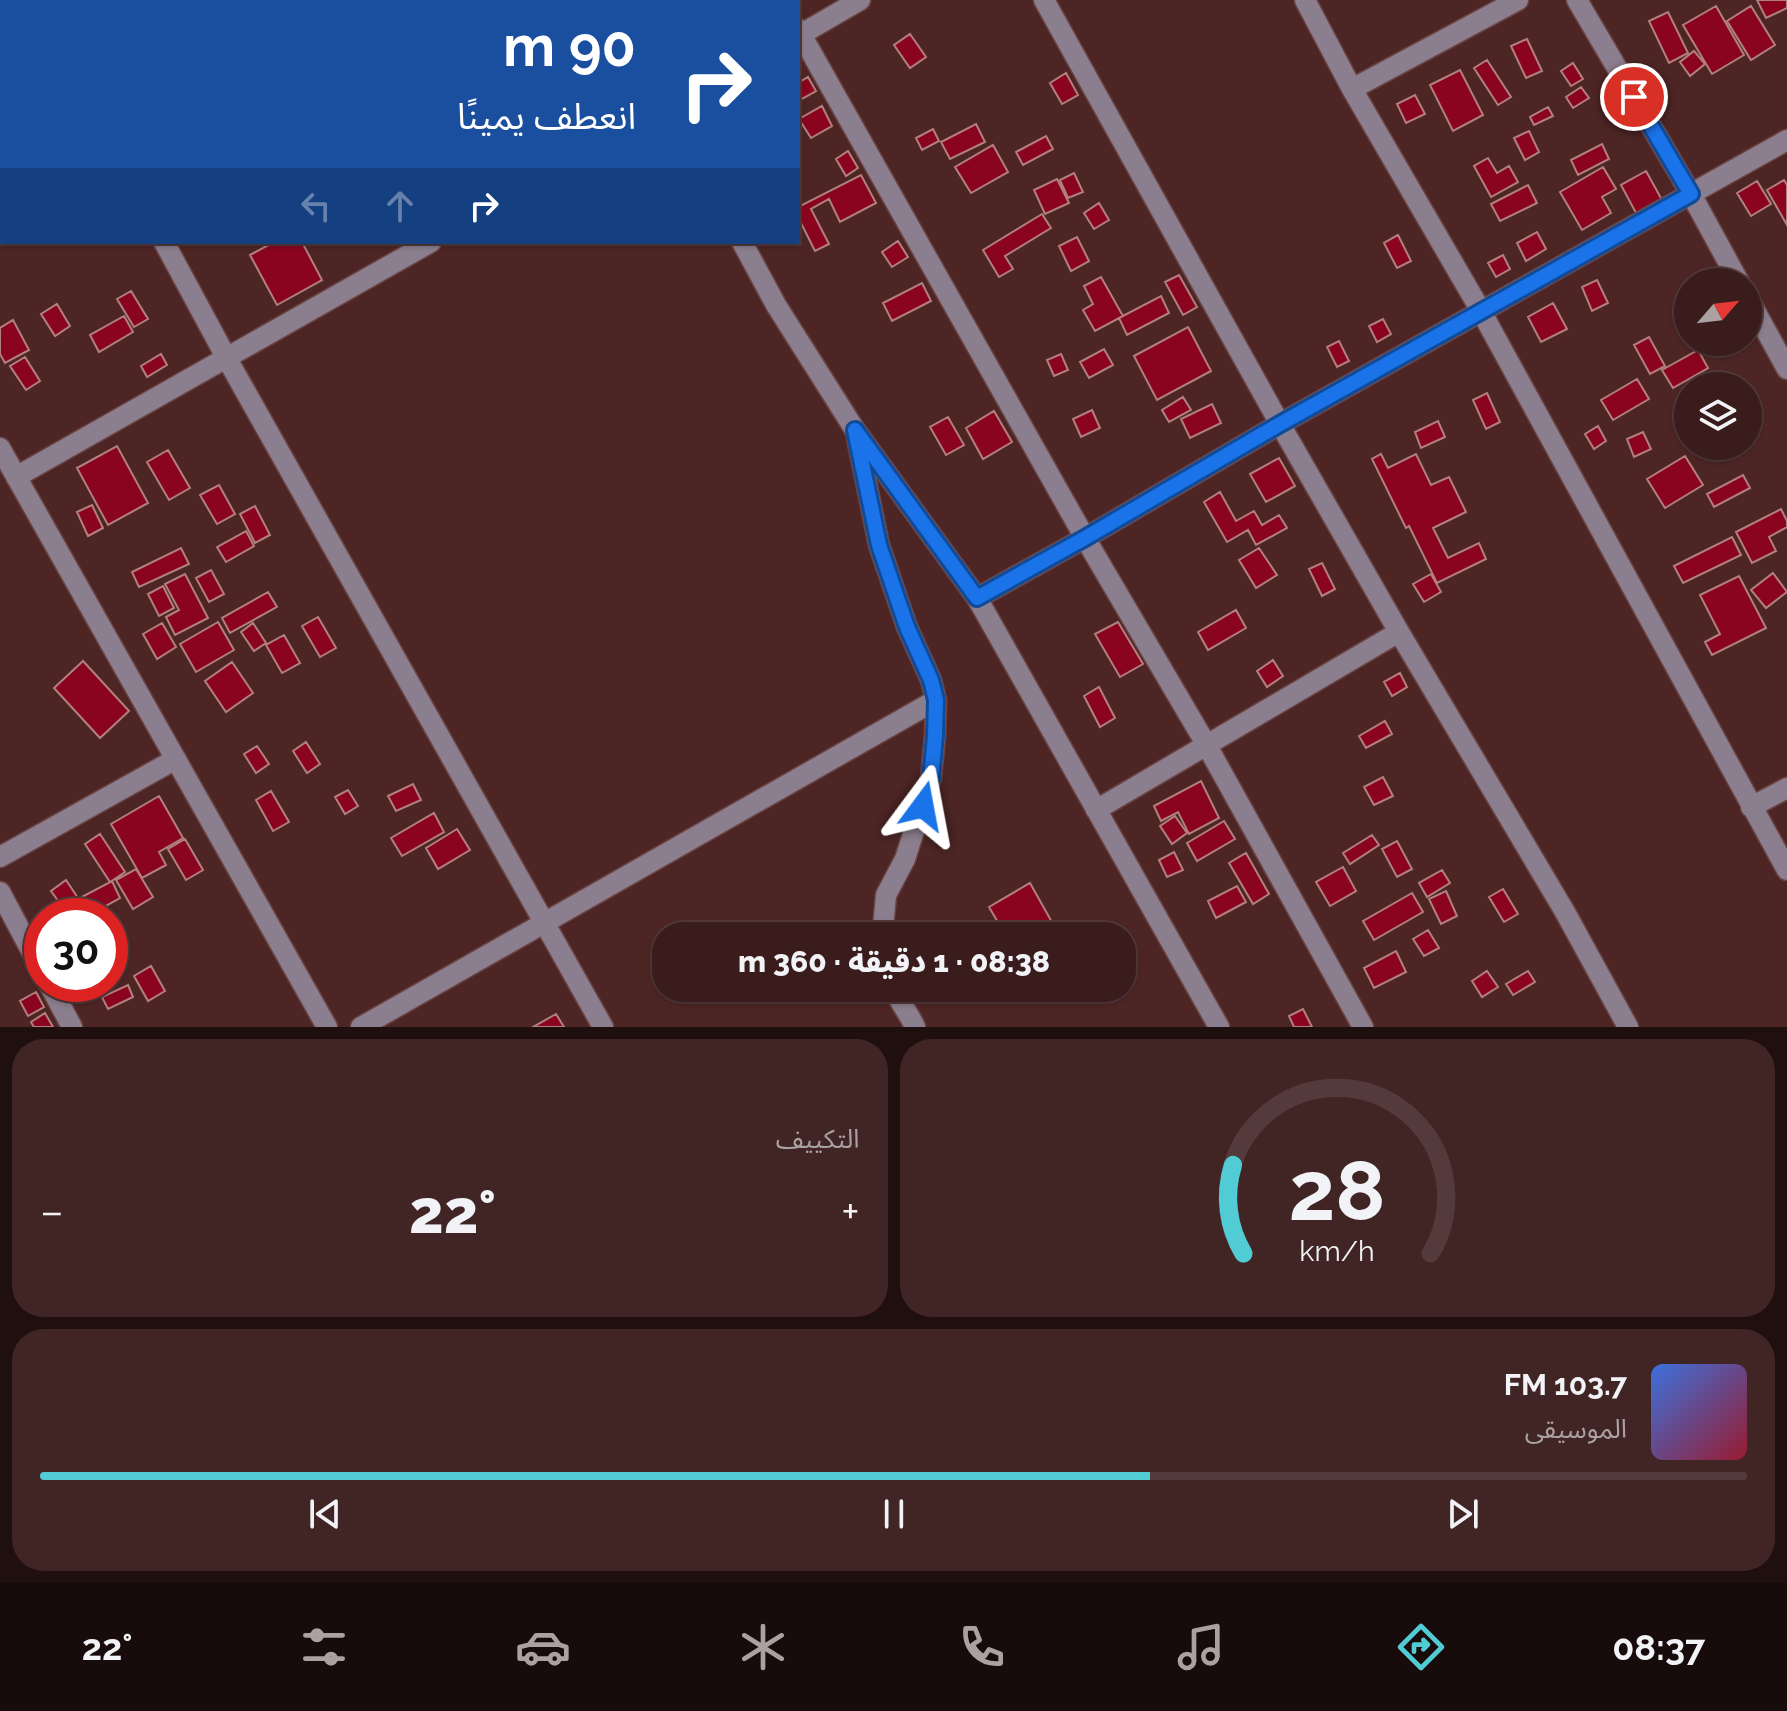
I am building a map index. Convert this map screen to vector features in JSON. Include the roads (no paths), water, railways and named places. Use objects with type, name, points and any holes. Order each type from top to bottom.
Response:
[{"type":"street","points":[[800,32],[860,0]]},
{"type":"street","points":[[1044,0],[1280,424],[1565,912],[1628,1027]]},
{"type":"street","points":[[1305,0],[1352,89],[1481,311],[1787,870]]},
{"type":"street","points":[[1352,89],[1518,0]]},
{"type":"street","points":[[1577,0],[1731,268]]},
{"type":"street","points":[[800,35],[1085,538],[1206,744],[1363,1027]]},
{"type":"street","points":[[977,598],[1787,140]]},
{"type":"street","points":[[165,244],[603,1027]]},
{"type":"street","points":[[16,477],[427,244]]},
{"type":"street","points":[[743,244],[776,305],[855,430],[977,598],[1219,1027]]},
{"type":"street","points":[[1762,323],[1787,369]]},
{"type":"street","points":[[855,430],[879,545],[936,700],[931,778],[905,859],[886,895],[884,922]]},
{"type":"street","points":[[0,448],[327,1027]]},
{"type":"street","points":[[1096,810],[1399,632]]},
{"type":"street","points":[[361,1027],[936,700]]},
{"type":"street","points":[[0,857],[176,759]]},
{"type":"street","points":[[1751,807],[1787,788]]},
{"type":"street","points":[[0,892],[24,937]]},
{"type":"street","points":[[59,1002],[72,1027]]},
{"type":"street","points":[[902,1002],[915,1027]]}]
